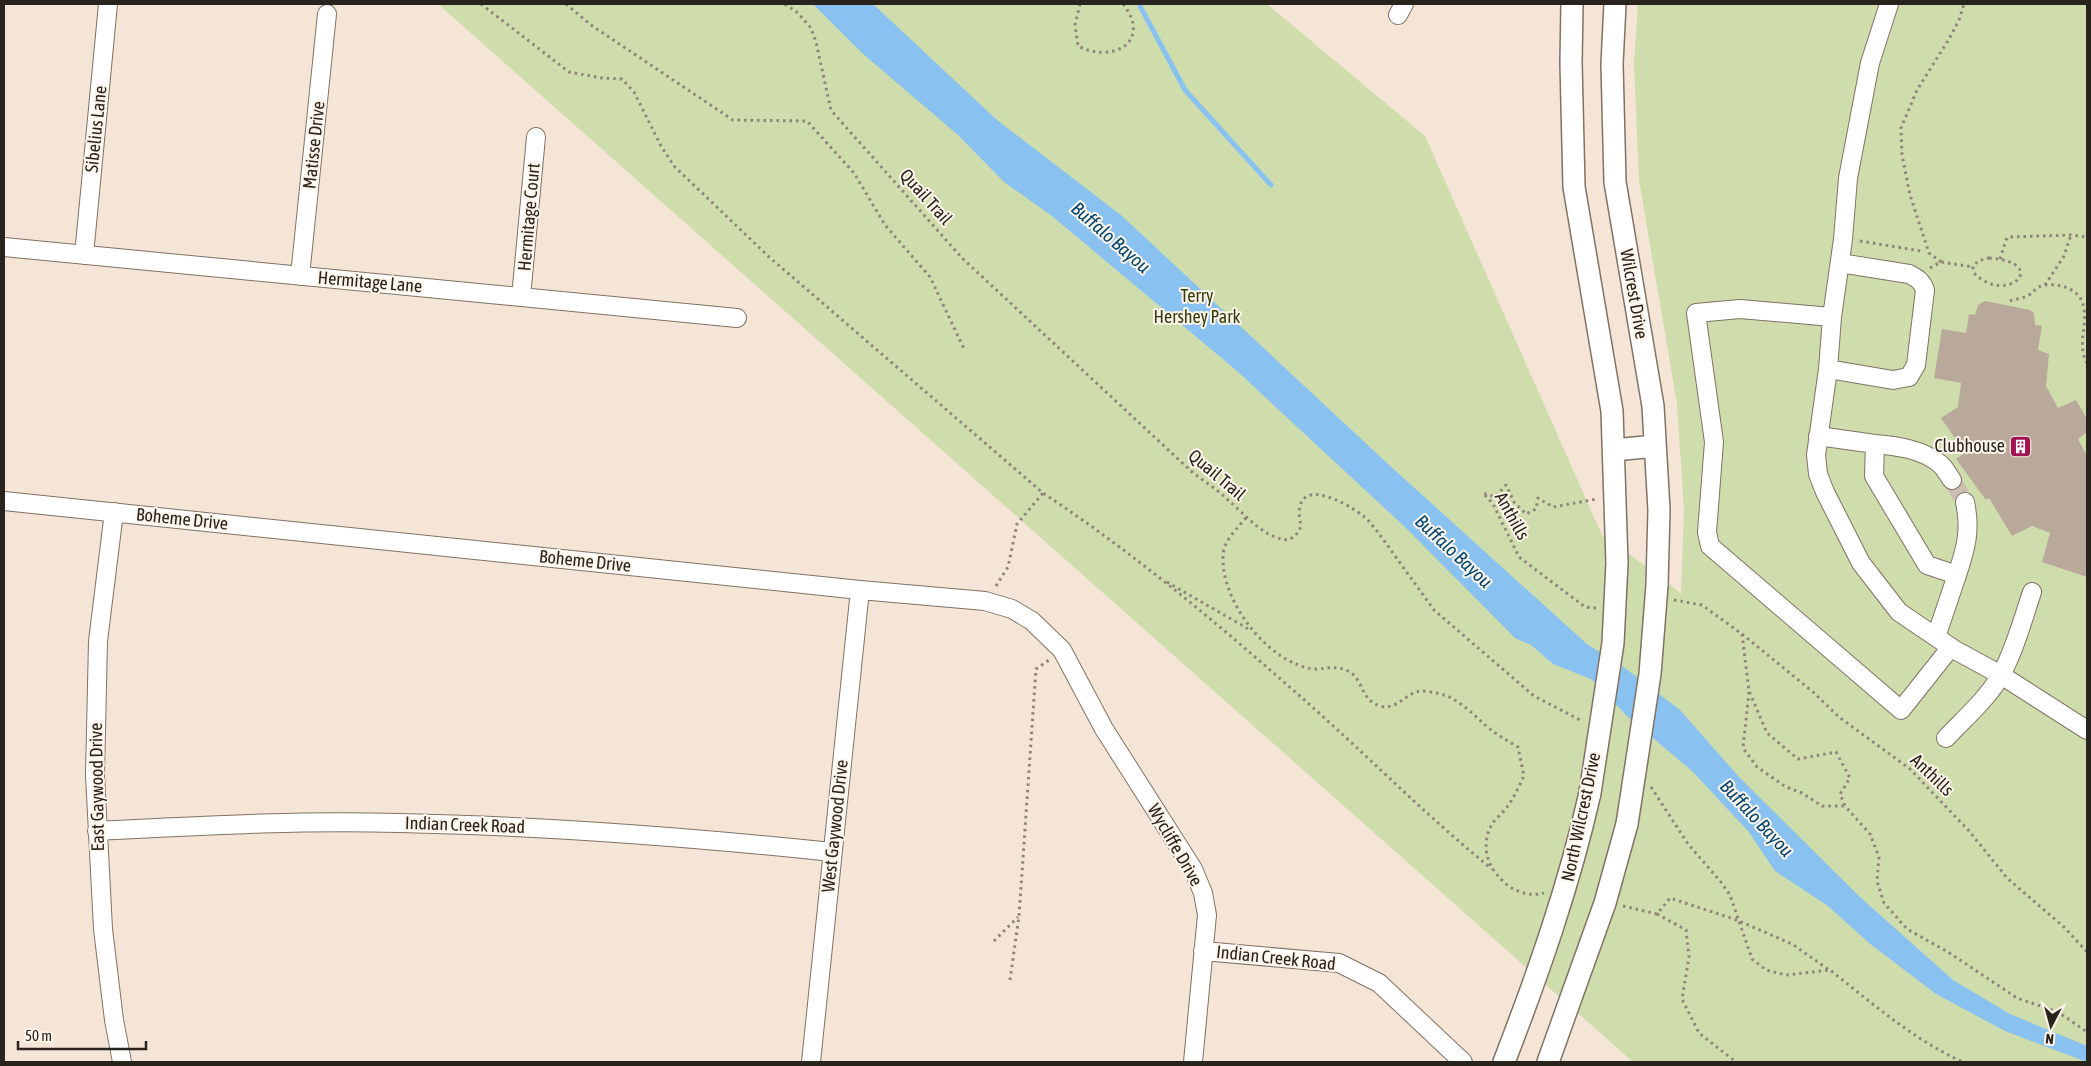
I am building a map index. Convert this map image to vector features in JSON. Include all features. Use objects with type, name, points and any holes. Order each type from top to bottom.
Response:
[{"type":"main road","points":[[1572,4],[1571,63],[1574,187],[1612,411],[1615,496]]},
{"type":"main road","name":"Wilcrest Drive","points":[[1615,4],[1612,64],[1615,182],[1653,406],[1660,510],[1657,585]]},
{"type":"main road","points":[[1614,450],[1655,446]]},
{"type":"main road","name":"North Wilcrest Drive","points":[[1504,1062],[1533,987],[1565,892],[1590,793],[1613,642],[1617,563],[1615,496]]},
{"type":"main road","points":[[1548,1062],[1620,855],[1627,824],[1650,674],[1657,585]]},
{"type":"street","name":"Sibelius Lane","points":[[84,255],[108,4]]},
{"type":"street","points":[[1888,4],[1870,63],[1848,178],[1843,239],[1832,316],[1828,369],[1816,455],[1818,474],[1825,492],[1861,563],[1899,612],[1951,647],[2001,675],[2087,730]]},
{"type":"street","name":"Matisse Drive","points":[[300,276],[327,14]]},
{"type":"street","name":"Hermitage Court","points":[[521,297],[536,137]]},
{"type":"street","name":"Hermitage Lane","points":[[4,247],[737,318]]},
{"type":"street","points":[[1828,369],[1893,380],[1909,377],[1916,365],[1925,290],[1917,278],[1895,272],[1840,264]]},
{"type":"street","points":[[1832,316],[1740,309],[1696,313],[1714,442],[1707,532],[1710,546],[1901,710],[1951,647]]},
{"type":"street","points":[[1818,436],[1901,447],[1922,454],[1940,464],[1952,480]]},
{"type":"street","points":[[1875,444],[1874,476],[1927,565],[1957,574]]},
{"type":"street","name":"Boheme Drive","points":[[4,500],[860,590],[985,601],[1012,609],[1032,621],[1062,650],[1104,729]]},
{"type":"street","points":[[1936,637],[1966,548],[1968,519],[1965,502]]},
{"type":"street","name":"East Gaywood Drive","points":[[114,512],[98,641],[95,719],[97,831],[103,929],[114,1020],[122,1062]]},
{"type":"street","name":"West Gaywood Drive","points":[[811,1062],[860,590]]},
{"type":"street","points":[[1946,738],[1987,694],[2001,675],[2021,626],[2032,592]]},
{"type":"street","name":"Wycliffe Drive","points":[[1104,729],[1193,869],[1203,893],[1206,915],[1193,1062]]},
{"type":"street","name":"Indian Creek Road","points":[[97,831],[203,826],[397,823],[580,830],[832,852]]},
{"type":"street","name":"Indian Creek Road","points":[[1203,951],[1339,963],[1379,983],[1463,1062]]},
{"type":"path","points":[[481,4],[569,72],[622,79],[634,92],[661,146],[674,166],[768,256],[1043,493],[1093,526],[1160,578],[1300,696],[1492,869],[1505,883],[1520,893],[1540,894],[1556,889],[1565,892]]},
{"type":"path","points":[[566,4],[598,30],[733,120],[807,121],[854,173],[885,226],[930,277],[965,351]]},
{"type":"path","name":"Quail Trail","points":[[785,4],[798,13],[811,28],[816,42],[831,110],[962,258],[1190,471],[1228,499],[1246,518],[1230,536],[1222,555],[1230,590],[1251,630],[1276,654],[1296,664],[1313,669],[1335,667],[1349,671],[1358,679],[1365,697],[1380,706],[1394,706],[1420,691],[1444,695],[1468,710],[1499,736],[1518,747],[1524,776],[1508,806],[1492,823],[1485,840],[1486,856],[1492,869]]},
{"type":"path","points":[[1080,4],[1075,25],[1078,46],[1088,51],[1099,53],[1116,52],[1132,40],[1133,22],[1123,4]]},
{"type":"path","points":[[1964,4],[1959,20],[1949,39],[1917,90],[1901,128],[1902,154],[1910,195],[1929,253],[1941,262],[1973,267]]},
{"type":"path","points":[[2045,285],[2064,256],[2071,235]]},
{"type":"path","points":[[2000,259],[2008,238],[2071,235],[2087,237]]},
{"type":"path","points":[[1843,239],[1921,251]]},
{"type":"path","points":[[1989,258],[2000,259],[2017,266],[2022,276],[2018,281],[2006,285],[1986,282],[1974,273],[1973,267],[1978,261],[1989,258]]},
{"type":"path","points":[[1917,278],[1941,262]]},
{"type":"path","points":[[2010,301],[2023,297],[2036,288],[2045,285],[2070,288],[2080,298],[2084,309],[2081,337],[2087,363]]},
{"type":"path","name":"Anthills","points":[[1604,612],[1598,608],[1586,607],[1519,557],[1493,504],[1483,493],[1496,497],[1506,484],[1514,502],[1526,514],[1536,509],[1538,498],[1553,507],[1615,496]]},
{"type":"path","points":[[985,601],[1008,567],[1017,524],[1043,493]]},
{"type":"path","points":[[1160,578],[1251,630]]},
{"type":"path","points":[[1657,585],[1675,601],[1673,608]]},
{"type":"path","name":"Anthills","points":[[1675,601],[1702,605],[1742,634],[1814,692],[1839,717],[1910,769],[1969,831],[2008,879],[2064,927],[2087,952]]},
{"type":"path","points":[[1742,634],[1750,691],[1767,733],[1798,759],[1836,752],[1850,778],[1840,794],[1845,806],[1870,834],[1880,857],[1877,881],[1884,903],[1907,929],[1948,952],[2017,998],[2058,1012],[2087,1032]]},
{"type":"path","points":[[1010,980],[1018,916],[1036,670],[1062,650]]},
{"type":"path","points":[[1750,691],[1743,748],[1757,767],[1786,787],[1822,806],[1845,806]]},
{"type":"path","points":[[1657,914],[1670,898],[1700,907],[1792,944],[1830,970]]},
{"type":"path","points":[[1604,904],[1657,914],[1686,930],[1689,957],[1682,999],[1699,1033],[1736,1062]]},
{"type":"path","points":[[994,941],[1018,916]]},
{"type":"green space","name":"Terry Hershey Park","points":[[438,4],[1267,4],[1425,136],[1602,535],[1657,574],[1681,594],[1684,510],[1677,404],[1639,180],[1634,63],[1638,4],[2087,4],[2087,1062],[1633,1062]]},
{"type":"water","name":"Buffalo Bayou","points":[[813,4],[873,4],[997,120],[1122,216],[1388,464],[1588,645],[1617,662],[1680,710],[1740,778],[1860,897],[1953,980],[2010,1014],[2087,1046],[2087,1062],[2005,1031],[1936,994],[1869,943],[1828,906],[1775,871],[1748,831],[1692,771],[1628,717],[1591,679],[1553,664],[1531,645],[1515,638],[1406,528],[1237,371],[1052,216],[1004,182],[958,135],[862,53]]},
{"type":"building","name":"Clubhouse","points":[[1985,301],[2030,310],[2034,313],[2035,325],[2042,326],[2038,350],[2049,354],[2046,386],[2058,408],[2076,400],[2087,419],[2087,432],[2078,439],[2087,456],[2087,577],[2042,562],[2050,533],[2032,526],[2012,536],[1989,498],[1986,500],[1956,459],[1965,453],[1941,418],[1958,407],[1961,383],[1934,378],[1942,329],[1966,333],[1969,314],[1975,315],[1978,305]]},
{"type":"waterway","points":[[1139,4],[1185,90],[1271,185]]},
{"type":"tunnel","points":[[1952,480],[1965,502]]},
{"type":"place","name":"Clubhouse","points":[[2021,446]]}]
